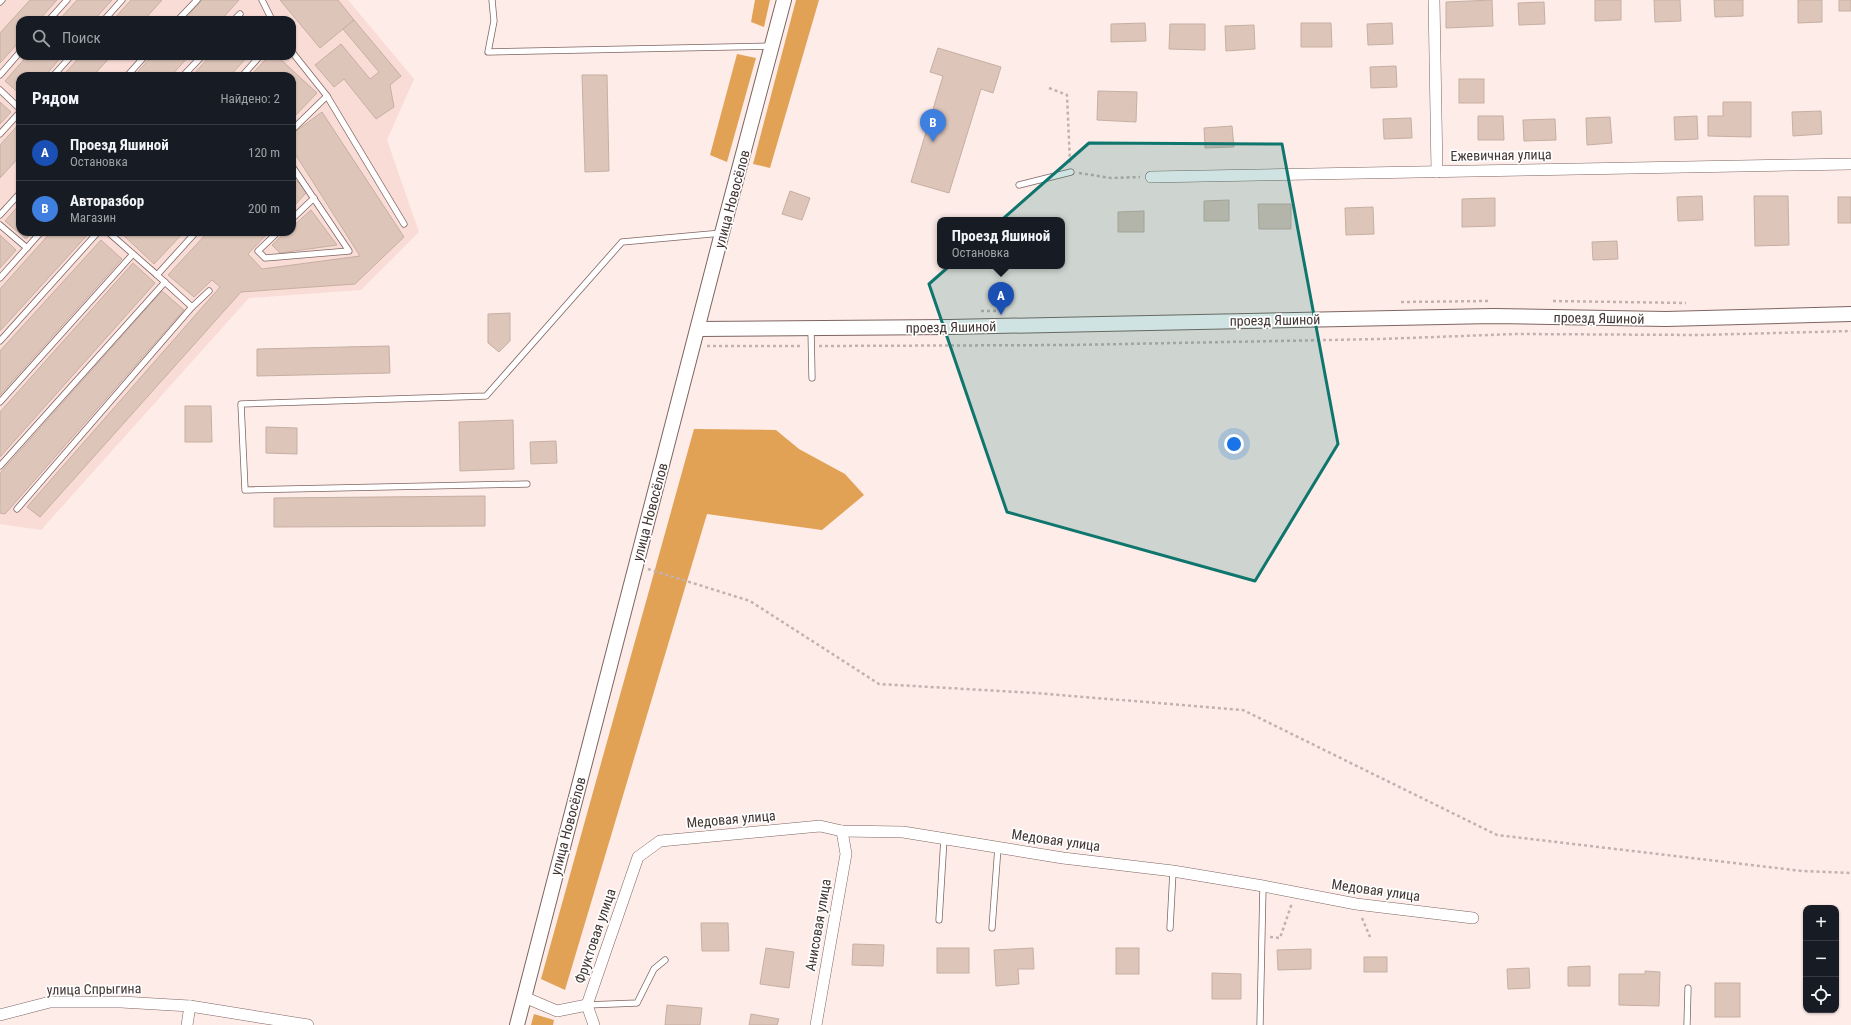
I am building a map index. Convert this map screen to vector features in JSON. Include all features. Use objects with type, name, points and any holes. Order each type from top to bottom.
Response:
[{"type":"street","name":"улица Новосёлов","points":[[517,1025],[636,565],[699,329],[722,232],[773,46],[784,0]]},
{"type":"street","points":[[1434,0],[1437,172]]},
{"type":"street","name":"Ежевичная улица","points":[[1151,177],[1851,164]]},
{"type":"street","name":"проезд Яшиной","points":[[699,329],[949,327],[1493,316],[1666,319],[1851,314]]},
{"type":"street","name":"Медовая улица","points":[[638,856],[660,841],[820,826],[842,831],[903,832],[1062,858],[1173,871],[1263,886],[1356,904],[1473,918]]},
{"type":"street","name":"Анисовая улица","points":[[816,1025],[846,854],[842,831]]},
{"type":"street","name":"Фруктовая улица","points":[[594,1025],[587,1004],[638,856]]},
{"type":"street","points":[[524,998],[557,1011],[587,1004]]},
{"type":"street","name":"улица Спрыгина","points":[[0,1016],[50,1002],[121,1002],[190,1006],[308,1025]]},
{"type":"street","points":[[187,1025],[190,1006]]},
{"type":"lane","points":[[53,16],[67,0]]},
{"type":"lane","points":[[108,16],[122,0]]},
{"type":"lane","points":[[182,16],[197,0]]},
{"type":"lane","points":[[262,0],[270,16]]},
{"type":"lane","points":[[492,0],[494,21],[488,52],[773,46]]},
{"type":"lane","points":[[0,75],[16,57]]},
{"type":"lane","points":[[296,57],[326,96],[404,224]]},
{"type":"lane","points":[[57,72],[67,60]]},
{"type":"lane","points":[[131,72],[141,60]]},
{"type":"lane","points":[[187,72],[198,60]]},
{"type":"lane","points":[[246,72],[256,60]]},
{"type":"lane","points":[[0,90],[16,106]]},
{"type":"lane","points":[[296,126],[326,96]]},
{"type":"lane","points":[[0,134],[16,115]]},
{"type":"lane","points":[[274,236],[258,251],[265,258],[349,251],[296,172]]},
{"type":"lane","points":[[1019,185],[1071,172]]},
{"type":"lane","points":[[0,215],[16,197]]},
{"type":"lane","points":[[296,215],[314,198]]},
{"type":"lane","points":[[0,225],[27,248]]},
{"type":"lane","points":[[527,484],[244,490],[241,404],[486,396],[622,242],[722,232]]},
{"type":"lane","points":[[0,278],[38,236]]},
{"type":"lane","points":[[0,341],[94,236]]},
{"type":"lane","points":[[113,236],[192,307]]},
{"type":"lane","points":[[157,275],[192,236]]},
{"type":"lane","points":[[0,402],[133,254]]},
{"type":"lane","points":[[0,466],[165,282]]},
{"type":"lane","points":[[17,509],[192,307],[209,292]]},
{"type":"lane","points":[[812,328],[812,378]]},
{"type":"lane","points":[[939,920],[944,838]]},
{"type":"lane","points":[[992,928],[998,847]]},
{"type":"lane","points":[[1170,928],[1173,871]]},
{"type":"lane","points":[[1260,1025],[1263,886]]},
{"type":"lane","points":[[587,1004],[636,1003],[654,969],[665,960]]},
{"type":"lane","points":[[1687,1025],[1688,988]]},
{"type":"path","points":[[1049,88],[1067,95],[1071,172],[1111,178],[1151,177]]},
{"type":"path","points":[[819,346],[1072,345],[1380,339],[1516,334],[1701,336],[1851,331]]},
{"type":"path","points":[[694,346],[805,346]]},
{"type":"path","points":[[636,565],[750,601],[880,684],[1035,693],[1243,710],[1497,835],[1802,871],[1851,873]]},
{"type":"path","points":[[1262,937],[1280,938],[1296,892]]},
{"type":"path","points":[[1356,904],[1370,936]]},
{"type":"highlighted area","points":[[1089,143],[1282,144],[1338,444],[1255,581],[1007,512],[929,284]]},
{"type":"shaded area","points":[[0,0],[348,0],[414,79],[387,140],[419,232],[361,290],[249,298],[41,530],[0,524]]},
{"type":"shaded area","points":[[755,0],[770,0],[764,27],[751,22]]},
{"type":"shaded area","points":[[796,0],[819,0],[770,168],[753,164]]},
{"type":"shaded area","points":[[737,54],[756,58],[727,162],[710,155]]},
{"type":"shaded area","points":[[694,429],[776,430],[799,449],[845,474],[864,495],[822,530],[707,514],[565,990],[541,979]]},
{"type":"shaded area","points":[[534,1014],[554,1020],[553,1025],[531,1025]]},
{"type":"building","points":[[30,0],[57,0],[43,16],[16,16],[16,45],[0,63],[0,33]]},
{"type":"building","points":[[77,0],[112,0],[98,16],[63,16]]},
{"type":"building","points":[[131,0],[162,0],[148,16],[117,16]]},
{"type":"building","points":[[202,0],[239,0],[225,16],[188,16]]},
{"type":"building","points":[[280,0],[338,0],[354,20],[320,48],[296,19],[296,16],[293,16]]},
{"type":"building","points":[[1492,0],[1493,26],[1446,28],[1446,2]]},
{"type":"building","points":[[1595,0],[1621,0],[1621,20],[1595,21]]},
{"type":"building","points":[[1654,0],[1680,0],[1681,21],[1655,22]]},
{"type":"building","points":[[1714,0],[1743,0],[1743,16],[1715,17]]},
{"type":"building","points":[[1798,0],[1822,0],[1822,22],[1798,23]]},
{"type":"building","points":[[1839,0],[1851,0],[1851,11],[1839,11]]},
{"type":"building","points":[[1544,2],[1545,24],[1519,25],[1518,3]]},
{"type":"building","points":[[354,20],[401,76],[390,85],[394,107],[376,119],[344,79],[334,87],[315,65],[341,44],[370,79],[379,72],[343,29]]},
{"type":"building","points":[[1145,23],[1146,41],[1111,42],[1111,24]]},
{"type":"building","points":[[1301,23],[1331,23],[1332,47],[1301,47]]},
{"type":"building","points":[[1392,23],[1393,44],[1368,45],[1367,24]]},
{"type":"building","points":[[1170,24],[1205,24],[1205,50],[1169,49]]},
{"type":"building","points":[[1254,25],[1255,49],[1226,51],[1225,26]]},
{"type":"building","points":[[938,48],[1001,67],[993,93],[981,89],[949,193],[911,182],[943,76],[930,72]]},
{"type":"building","points":[[23,60],[59,60],[48,72],[16,72],[16,91],[5,81]]},
{"type":"building","points":[[77,60],[107,60],[97,72],[66,72]]},
{"type":"building","points":[[148,60],[185,60],[175,72],[138,72]]},
{"type":"building","points":[[206,60],[244,60],[234,72],[196,72]]},
{"type":"building","points":[[265,60],[281,60],[294,72],[254,72]]},
{"type":"building","points":[[1396,66],[1397,87],[1371,88],[1370,67]]},
{"type":"building","points":[[296,74],[317,93],[296,115]]},
{"type":"building","points":[[582,75],[607,75],[609,171],[585,172]]},
{"type":"building","points":[[1459,79],[1484,79],[1484,103],[1459,103]]},
{"type":"building","points":[[1098,91],[1137,92],[1136,122],[1097,120]]},
{"type":"building","points":[[0,102],[11,112],[0,124]]},
{"type":"building","points":[[1723,102],[1751,102],[1751,137],[1708,136],[1708,116],[1723,116]]},
{"type":"building","points":[[1821,111],[1822,134],[1793,136],[1792,112]]},
{"type":"building","points":[[322,112],[404,237],[355,284],[241,292],[40,517],[27,507],[220,287],[212,280],[194,297],[168,275],[204,236],[265,236],[248,254],[262,269],[360,256],[296,155],[296,131]]},
{"type":"building","points":[[1478,116],[1503,116],[1504,140],[1478,140]]},
{"type":"building","points":[[1697,116],[1698,139],[1675,140],[1674,117]]},
{"type":"building","points":[[1610,117],[1612,143],[1587,145],[1586,118]]},
{"type":"building","points":[[1411,118],[1412,138],[1384,139],[1383,119]]},
{"type":"building","points":[[1555,119],[1556,140],[1524,141],[1523,120]]},
{"type":"building","points":[[1232,126],[1234,147],[1205,148],[1204,128]]},
{"type":"building","points":[[16,127],[16,160],[0,178],[0,145]]},
{"type":"building","points":[[296,180],[307,192],[296,204]]},
{"type":"building","points":[[790,191],[810,198],[802,220],[782,214]]},
{"type":"building","points":[[1702,196],[1703,220],[1678,221],[1677,197]]},
{"type":"building","points":[[1754,196],[1788,196],[1789,245],[1755,246]]},
{"type":"building","points":[[1838,197],[1851,197],[1851,223],[1838,223]]},
{"type":"building","points":[[1495,198],[1495,226],[1462,227],[1462,199]]},
{"type":"building","points":[[1229,200],[1229,221],[1204,221],[1204,201]]},
{"type":"building","points":[[1258,204],[1291,204],[1291,229],[1259,229]]},
{"type":"building","points":[[1373,207],[1374,234],[1346,235],[1345,208]]},
{"type":"building","points":[[16,209],[16,230],[5,221]]},
{"type":"building","points":[[311,210],[337,245],[280,253],[272,245],[282,236],[296,236],[296,223]]},
{"type":"building","points":[[1144,211],[1144,232],[1118,232],[1118,212]]},
{"type":"building","points":[[0,235],[16,250],[0,268]]},
{"type":"building","points":[[47,236],[86,236],[0,331],[0,289]]},
{"type":"building","points":[[124,236],[180,236],[154,264]]},
{"type":"building","points":[[101,240],[122,259],[0,395],[0,351]]},
{"type":"building","points":[[1617,241],[1618,259],[1593,260],[1592,242]]},
{"type":"building","points":[[133,263],[155,283],[0,457],[0,412]]},
{"type":"building","points":[[162,291],[184,310],[5,514],[0,513],[0,473]]},
{"type":"building","points":[[510,313],[510,341],[499,352],[488,343],[488,314]]},
{"type":"building","points":[[389,346],[390,373],[257,376],[257,349]]},
{"type":"building","points":[[185,406],[211,406],[212,442],[185,442]]},
{"type":"building","points":[[513,420],[514,469],[460,471],[459,422]]},
{"type":"building","points":[[266,427],[297,428],[297,454],[266,453]]},
{"type":"building","points":[[556,441],[557,463],[531,464],[530,442]]},
{"type":"building","points":[[485,496],[485,526],[274,527],[274,498]]},
{"type":"building","points":[[701,923],[728,923],[729,951],[702,951]]},
{"type":"building","points":[[853,944],[884,945],[883,966],[852,965]]},
{"type":"building","points":[[766,948],[794,952],[789,988],[760,984]]},
{"type":"building","points":[[937,948],[969,948],[969,973],[937,973]]},
{"type":"building","points":[[1033,948],[1034,969],[1018,969],[1019,984],[996,986],[994,950]]},
{"type":"building","points":[[1116,948],[1139,948],[1139,974],[1116,974]]},
{"type":"building","points":[[1311,949],[1311,969],[1278,970],[1277,950]]},
{"type":"building","points":[[1364,957],[1387,957],[1387,972],[1364,972]]},
{"type":"building","points":[[1590,966],[1590,986],[1568,986],[1568,967]]},
{"type":"building","points":[[1529,968],[1530,988],[1508,989],[1507,969]]},
{"type":"building","points":[[1645,971],[1660,972],[1659,1006],[1619,1005],[1619,974],[1645,974]]},
{"type":"building","points":[[1212,973],[1241,974],[1241,999],[1212,999]]},
{"type":"building","points":[[1715,983],[1740,983],[1740,1017],[1715,1017]]},
{"type":"building","points":[[667,1005],[702,1008],[700,1025],[665,1025]]},
{"type":"building","points":[[751,1014],[779,1019],[777,1025],[749,1025]]},
{"type":"place","name":"Авторазбор","points":[[933,142]]},
{"type":"place","name":"Проезд Яшиной","points":[[1001,315]]}]
